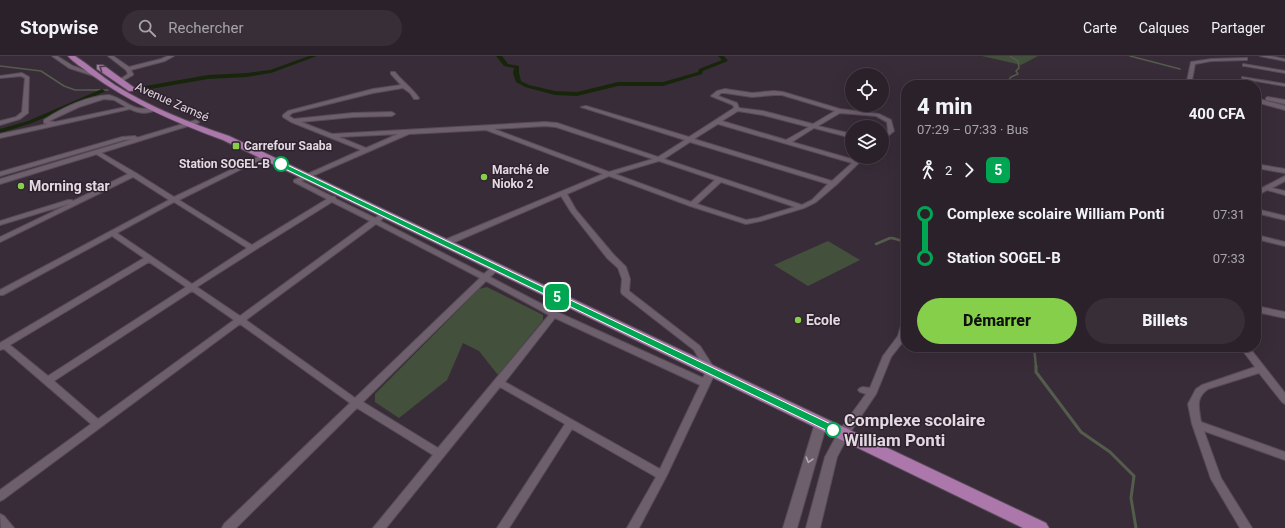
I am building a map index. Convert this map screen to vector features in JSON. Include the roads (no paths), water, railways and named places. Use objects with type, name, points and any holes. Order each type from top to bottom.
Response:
[{"type":"highway","name":"Avenue Zamsé","points":[[71,56],[125,94],[178,120],[193,123]]},
{"type":"highway","name":"Avenue Zamsé","points":[[84,56],[139,94],[193,123],[305,176],[335,197],[385,214],[496,268],[708,377],[821,423],[1040,528]]},
{"type":"street","points":[[54,56],[71,67],[99,76]]},
{"type":"street","points":[[110,56],[128,69],[132,74],[121,81]]},
{"type":"street","points":[[128,69],[163,60],[172,56]]},
{"type":"street","points":[[1262,56],[1285,60]]},
{"type":"street","points":[[1189,80],[1193,63],[1245,57],[1244,78],[1256,80]]},
{"type":"street","points":[[1244,65],[1285,72]]},
{"type":"street","points":[[393,73],[416,98]]},
{"type":"street","points":[[0,77],[22,74],[27,77],[25,113],[18,118],[0,123]]},
{"type":"street","points":[[1261,81],[1285,85]]},
{"type":"street","points":[[366,150],[293,120],[285,116],[286,113],[373,91],[404,86]]},
{"type":"street","points":[[737,109],[735,104],[715,97],[715,95],[725,91],[752,95],[778,93],[839,110],[877,115],[888,120]]},
{"type":"street","points":[[56,124],[46,121],[96,99],[110,97],[129,108],[141,112],[155,109]]},
{"type":"street","points":[[1261,98],[1285,102]]},
{"type":"street","points":[[1261,101],[1285,108]]},
{"type":"street","points":[[584,107],[834,184]]},
{"type":"street","points":[[0,136],[129,108]]},
{"type":"street","points":[[445,243],[608,174],[659,159],[737,109],[763,113],[845,134]]},
{"type":"street","points":[[786,142],[839,110]]},
{"type":"street","points":[[293,120],[392,114]]},
{"type":"street","points":[[0,181],[170,127],[178,120]]},
{"type":"street","points":[[718,122],[845,159]]},
{"type":"street","points":[[889,122],[891,126],[891,131],[889,133]]},
{"type":"street","points":[[0,181],[98,153],[193,123]]},
{"type":"street","points":[[332,136],[538,124],[557,125],[802,207]]},
{"type":"street","points":[[485,128],[692,205],[746,222],[755,221],[802,207],[814,201],[854,164]]},
{"type":"street","points":[[305,176],[408,132]]},
{"type":"street","points":[[0,174],[124,138],[135,138]]},
{"type":"street","points":[[98,153],[252,248]]},
{"type":"street","points":[[0,293],[175,200],[264,156]]},
{"type":"street","points":[[1261,167],[1285,171]]},
{"type":"street","points":[[0,240],[134,174]]},
{"type":"street","points":[[1261,191],[1285,178]]},
{"type":"street","points":[[692,205],[720,179]]},
{"type":"street","points":[[1266,188],[1285,193]]},
{"type":"street","points":[[0,223],[99,191]]},
{"type":"street","points":[[563,193],[573,211],[610,256],[622,267],[626,278],[625,292],[697,348],[708,377],[662,474],[634,528]]},
{"type":"street","points":[[48,381],[252,248],[335,197],[374,221],[554,314],[708,377]]},
{"type":"street","points":[[1261,212],[1285,218]]},
{"type":"street","points":[[0,496],[385,214]]},
{"type":"street","points":[[112,233],[240,320],[356,403],[439,454]]},
{"type":"street","points":[[1261,237],[1285,244]]},
{"type":"street","points":[[98,424],[48,381],[2,346],[150,258]]},
{"type":"street","points":[[228,528],[496,268]]},
{"type":"street","points":[[1261,310],[1285,314]]},
{"type":"street","points":[[379,528],[439,454],[500,383],[554,314]]},
{"type":"street","points":[[813,528],[832,457],[843,434],[873,392],[887,356],[901,338]]},
{"type":"street","points":[[1248,352],[1285,400]]},
{"type":"street","points":[[1246,528],[1216,479],[1197,424],[1193,404],[1199,391],[1260,369]]},
{"type":"street","points":[[500,383],[662,474]]},
{"type":"street","points":[[863,390],[873,392]]},
{"type":"street","points":[[503,528],[571,423]]},
{"type":"street","points":[[790,528],[821,423]]},
{"type":"street","points":[[1197,424],[1285,456]]},
{"type":"street","points":[[0,519],[8,528]]},
{"type":"waterway","points":[[145,88],[208,77],[247,75],[271,71],[314,56]]},
{"type":"waterway","points":[[499,56],[506,65],[517,67],[516,73],[519,82],[527,86],[555,93],[577,94],[618,84],[663,84],[700,73],[701,70],[725,61],[721,56]]},
{"type":"waterway","points":[[1009,80],[1011,77],[1018,74],[1016,71],[1019,68],[1018,61],[1010,56]]},
{"type":"waterway","points":[[1130,56],[1180,69]]},
{"type":"waterway","points":[[0,66],[41,71],[64,86],[75,90],[108,90]]},
{"type":"waterway","points":[[0,131],[30,122],[102,91]]},
{"type":"waterway","points":[[876,244],[890,238]]},
{"type":"waterway","points":[[888,239],[894,239]]},
{"type":"waterway","points":[[894,239],[901,241]]},
{"type":"waterway","points":[[1034,352],[1036,367]]},
{"type":"waterway","points":[[1036,367],[1036,372],[1081,432],[1110,452],[1134,476],[1131,498],[1136,528]]},
{"type":"place","name":"Carrefour Saaba","points":[[236,146]]},
{"type":"place","name":"Station SOGEL-B","points":[[281,164]]},
{"type":"place","name":"Marché de Nioko 2","points":[[484,177]]},
{"type":"place","name":"Morning star","points":[[21,186]]},
{"type":"place","name":"Ecole","points":[[798,320]]},
{"type":"place","name":"Complexe scolaire William Ponti","points":[[833,430]]}]
